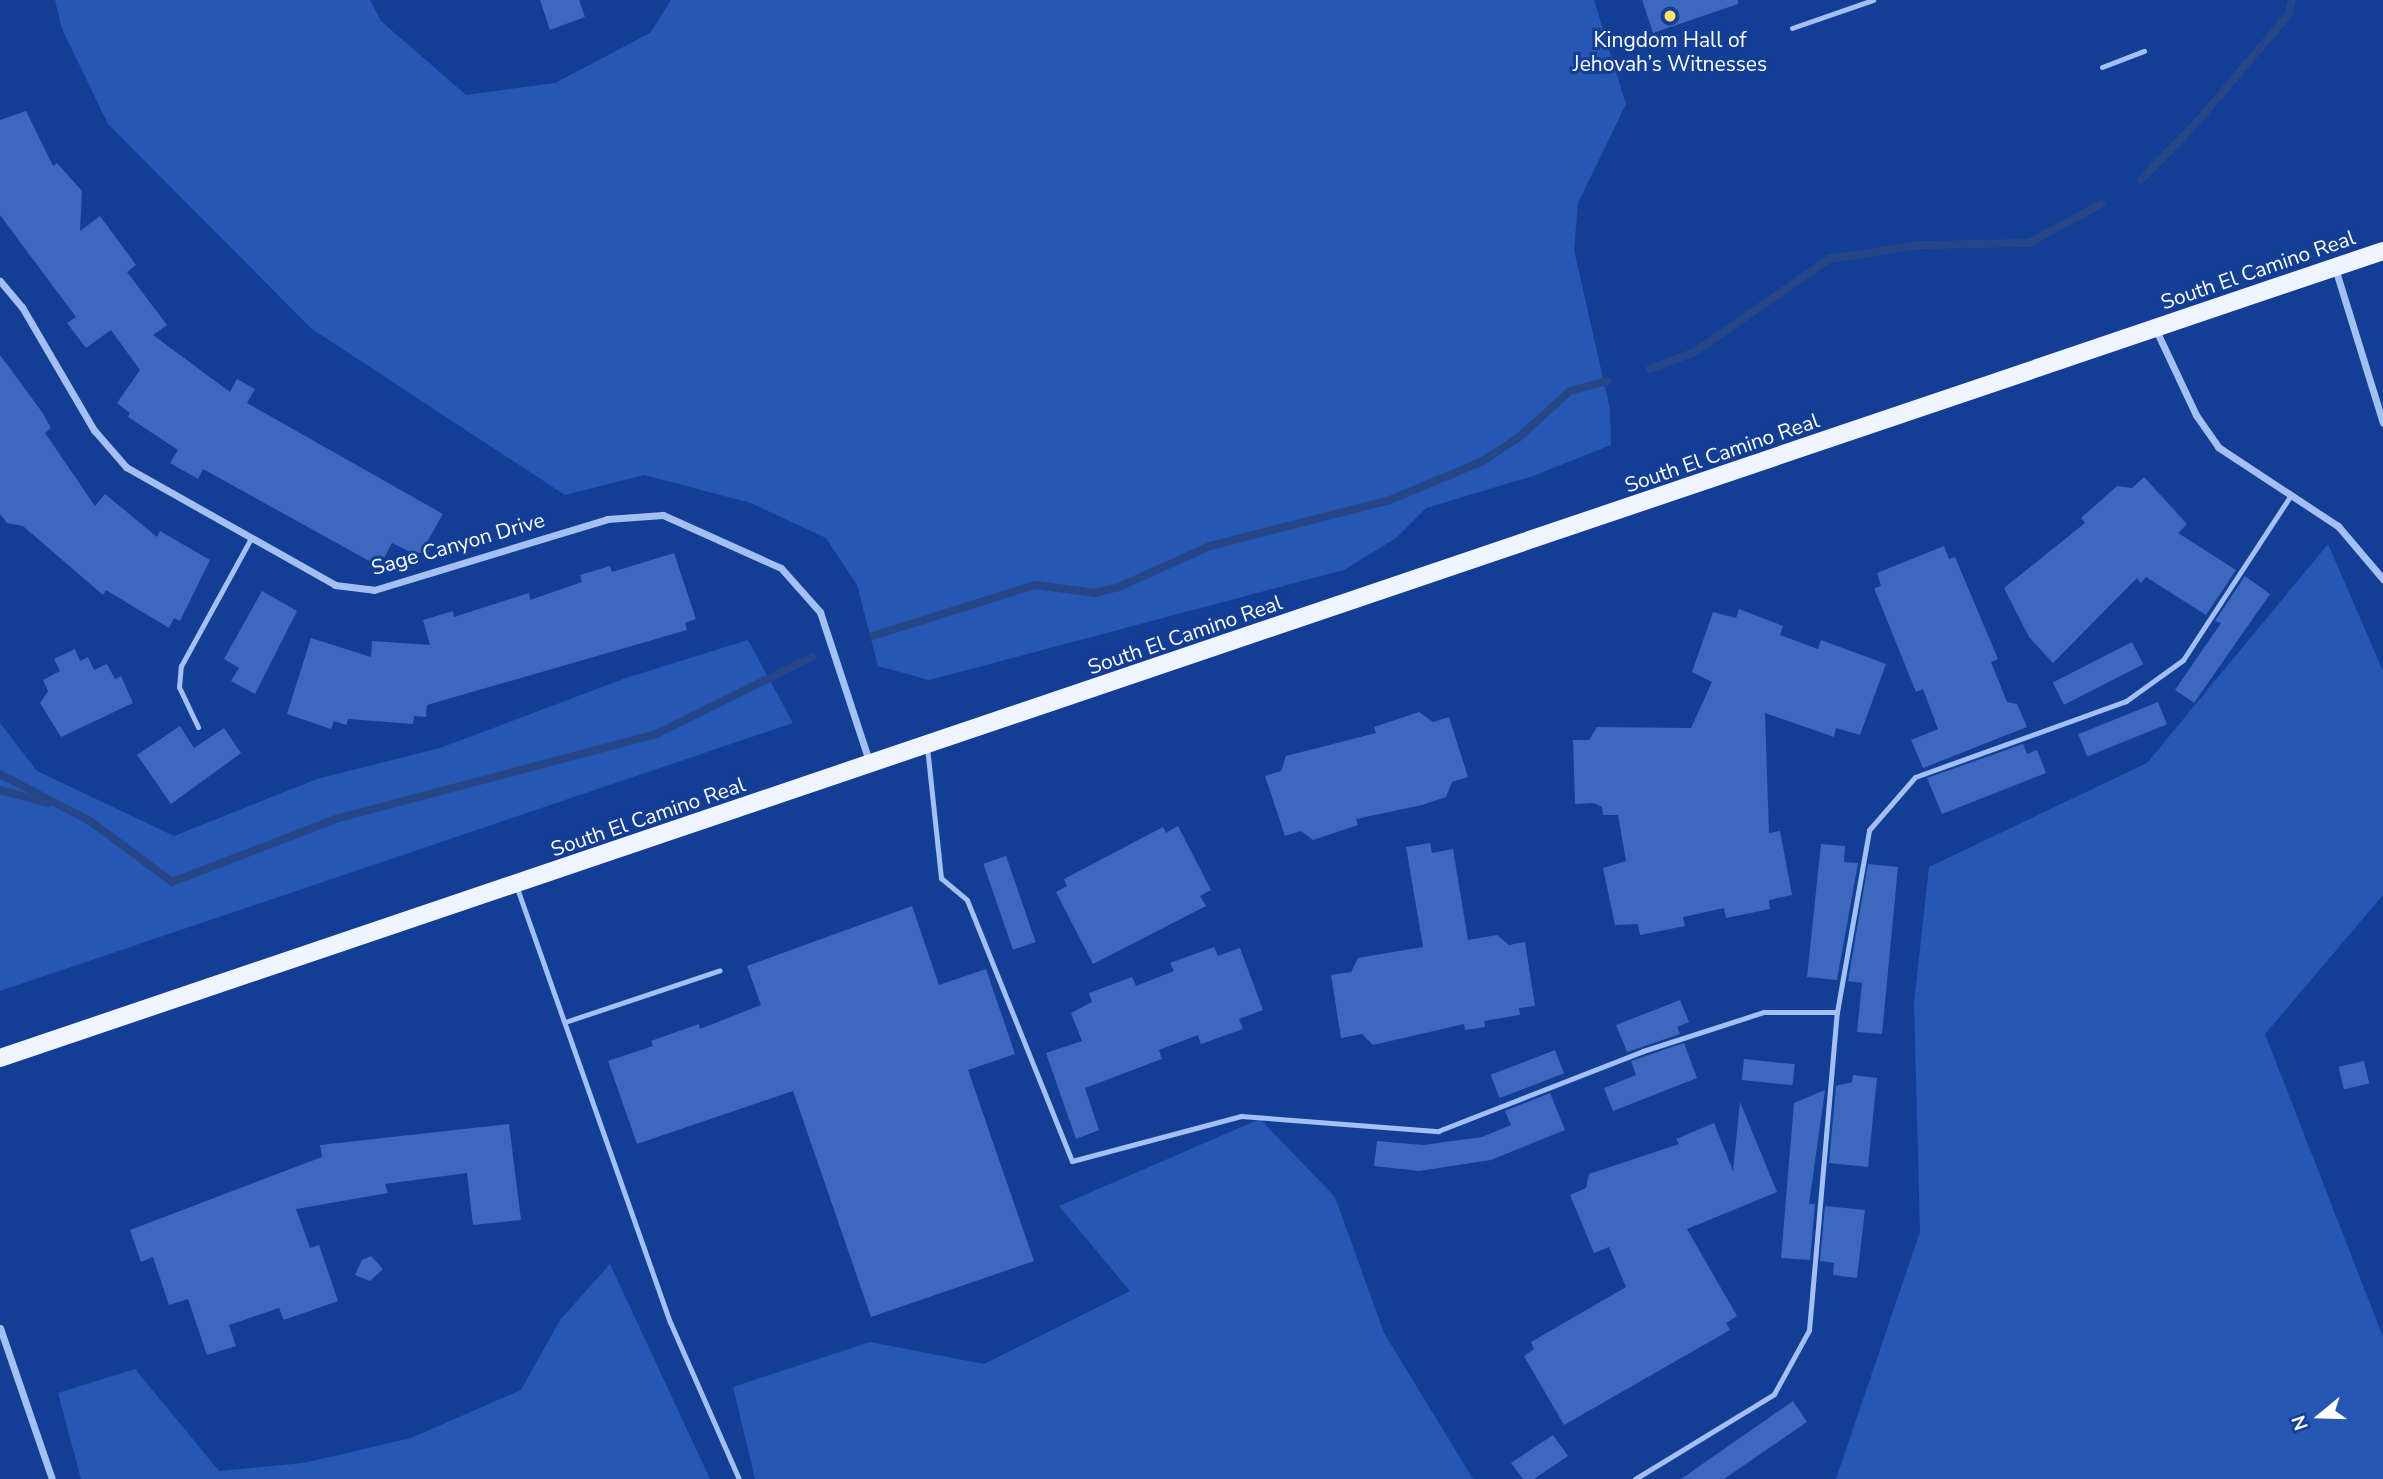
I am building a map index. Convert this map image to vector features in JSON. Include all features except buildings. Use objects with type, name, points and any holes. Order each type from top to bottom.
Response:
[{"type":"main road","name":"South El Camino Real","points":[[0,1058],[928,747],[2383,251]]},
{"type":"street","points":[[2335,268],[2383,423]]},
{"type":"street","name":"Sage Canyon Drive","points":[[0,281],[22,307],[94,430],[126,467],[335,585],[374,590],[607,519],[663,514],[695,525],[781,568],[820,612],[871,766]]},
{"type":"street","points":[[2156,329],[2196,415],[2218,447],[2338,526],[2383,579]]},
{"type":"street","points":[[2374,394],[2383,391]]},
{"type":"street","points":[[0,1328],[52,1479]]},
{"type":"lane","points":[[1792,29],[1873,0]]},
{"type":"lane","points":[[2102,67],[2144,51]]},
{"type":"lane","points":[[1634,1479],[1774,1394],[1809,1330],[1837,1012],[1869,830],[1915,777],[2126,701],[2183,660],[2291,495]]},
{"type":"lane","points":[[198,727],[179,687],[181,666],[251,538]]},
{"type":"lane","points":[[928,747],[941,878],[967,900],[1072,1161],[1241,1116],[1438,1131],[1643,1051],[1764,1012],[1837,1012]]},
{"type":"lane","points":[[516,885],[670,1322],[739,1479]]},
{"type":"lane","points":[[565,1022],[720,970]]},
{"type":"shaded area","points":[[55,0],[370,0],[381,21],[466,95],[555,83],[650,33],[671,0],[1594,0],[1626,104],[1578,203],[1574,250],[1610,409],[1611,445],[1533,476],[1426,508],[1396,538],[1344,570],[929,680],[878,666],[857,585],[826,538],[751,503],[644,475],[565,495],[312,329],[108,124],[62,29]]},
{"type":"shaded area","points":[[2328,544],[2383,671],[2383,895],[2265,1034],[2383,1337],[2383,1479],[1836,1479],[1920,1232],[1914,1003],[1929,867],[2147,763]]},
{"type":"shaded area","points":[[748,640],[793,723],[0,991],[0,723],[37,771],[174,836],[317,779],[440,748],[626,678]]},
{"type":"shaded area","points":[[1260,1119],[1335,1197],[1384,1333],[1473,1479],[755,1479],[733,1387],[870,1342],[984,1364],[1130,1291],[1059,1206]]},
{"type":"shaded area","points":[[610,1264],[710,1479],[81,1479],[58,1393],[135,1369],[219,1471],[304,1463],[411,1438],[521,1390],[560,1320]]},
{"type":"waterway","points":[[2141,180],[2199,120],[2288,15],[2292,0]]},
{"type":"waterway","points":[[1650,369],[1695,352],[1829,259],[1921,245],[2029,243],[2101,204]]},
{"type":"waterway","points":[[873,636],[1035,585],[1095,593],[1119,587],[1210,546],[1390,500],[1481,462],[1518,438],[1570,391],[1608,381]]},
{"type":"waterway","points":[[0,774],[90,821],[172,882],[339,818],[656,734],[812,657]]},
{"type":"waterway","points":[[0,790],[48,803]]},
{"type":"place","name":"Kingdom Hall of Jehovah’s Witnesses","points":[[1670,16]]}]
